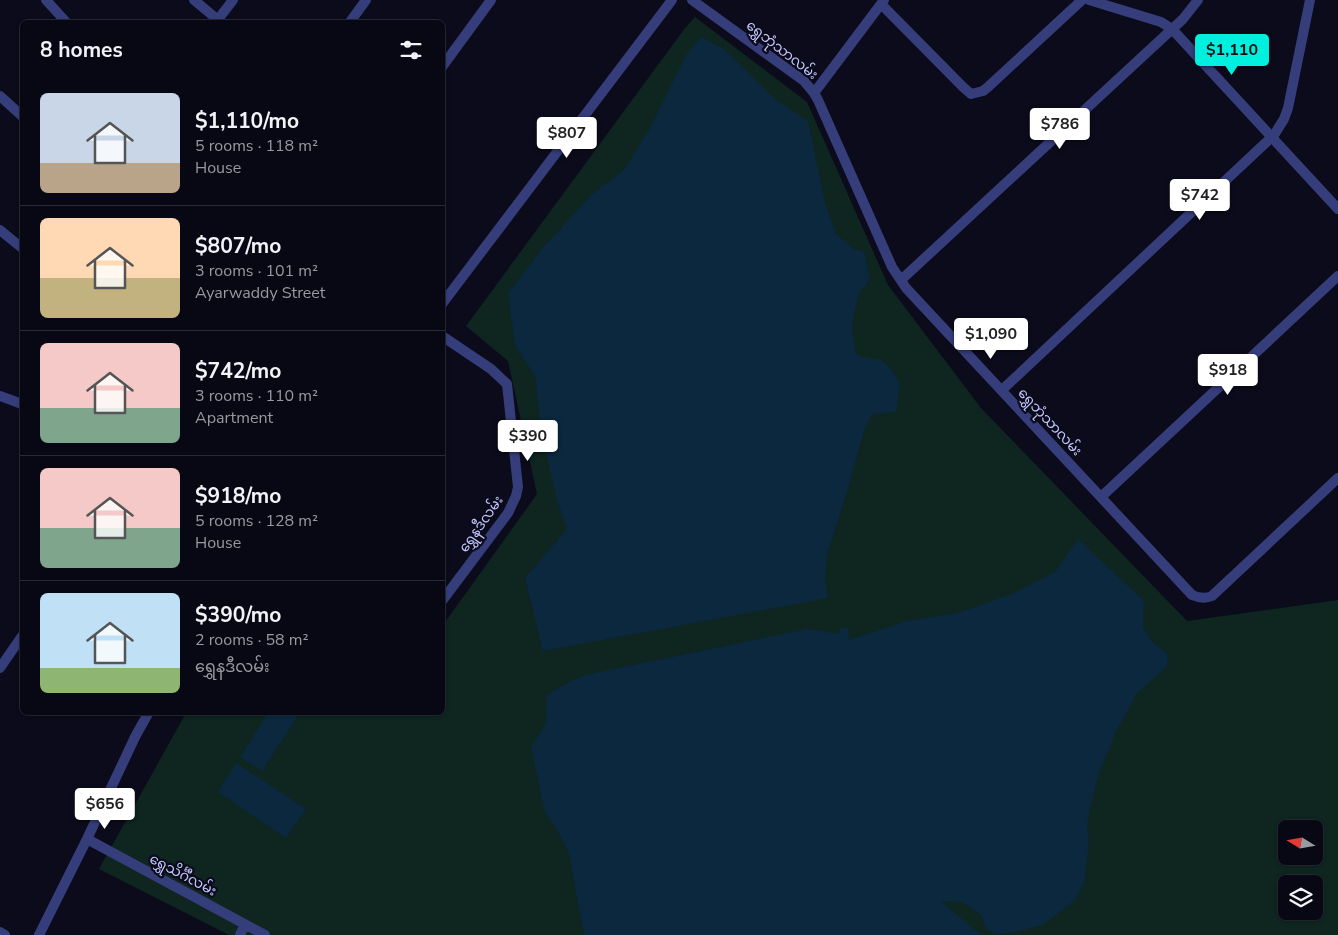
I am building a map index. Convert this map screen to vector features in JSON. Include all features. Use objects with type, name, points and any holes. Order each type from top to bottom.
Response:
[{"type":"street","points":[[46,0],[64,20]]},
{"type":"street","points":[[194,0],[216,20]]},
{"type":"street","points":[[218,20],[233,0]]},
{"type":"street","points":[[351,20],[366,0]]},
{"type":"street","points":[[445,63],[490,0]]},
{"type":"street","points":[[445,300],[672,0]]},
{"type":"street","name":"ရွှေဘုံသာလမ်း","points":[[692,0],[804,81],[814,92],[892,267],[901,280],[1192,595],[1202,598],[1212,596],[1338,478]]},
{"type":"street","points":[[814,92],[883,2],[962,87],[971,94],[983,91],[988,87],[1082,0]]},
{"type":"street","points":[[1089,0],[1161,22],[1172,29],[1338,209]]},
{"type":"street","points":[[901,280],[1183,19],[1198,0]]},
{"type":"street","points":[[1002,390],[1272,137],[1284,119],[1288,108],[1310,0]]},
{"type":"street","points":[[0,96],[20,114]]},
{"type":"street","points":[[0,230],[20,246]]},
{"type":"street","points":[[1101,497],[1338,276]]},
{"type":"street","name":"ရွှေနဒီလမ်း","points":[[445,338],[491,369],[507,384],[518,487],[508,513],[445,597]]},
{"type":"street","points":[[0,396],[20,403]]},
{"type":"street","points":[[0,668],[20,639]]},
{"type":"street","points":[[39,935],[87,840],[136,734],[147,715]]},
{"type":"street","name":"ရွှေသိင်္ဂီလမ်း","points":[[87,840],[265,935]]},
{"type":"street","points":[[240,935],[245,924]]},
{"type":"street","points":[[0,932],[5,935]]},
{"type":"green space","points":[[695,17],[807,102],[888,285],[981,408],[1187,621],[1338,600],[1338,935],[229,935],[99,869],[185,715],[445,715],[445,622],[537,494],[508,361],[466,326]]},
{"type":"water","points":[[701,37],[724,49],[776,100],[808,121],[825,203],[836,234],[854,249],[864,252],[870,280],[859,293],[852,324],[856,354],[882,360],[893,372],[900,384],[896,412],[872,414],[864,431],[827,555],[825,579],[828,598],[543,651],[525,578],[567,529],[557,500],[542,436],[535,376],[515,345],[508,293],[541,250],[592,194],[624,170],[650,128],[686,55]]},
{"type":"water","points":[[1078,539],[1144,601],[1143,627],[1150,640],[1168,654],[1167,667],[1137,693],[1115,733],[1100,769],[1089,812],[1087,827],[1089,836],[1087,840],[1089,843],[1084,883],[1075,900],[1043,925],[1015,932],[996,934],[986,929],[982,916],[963,902],[941,901],[981,935],[584,935],[569,854],[560,835],[545,812],[531,748],[546,723],[547,695],[585,675],[807,629],[839,634],[841,628],[848,628],[849,640],[907,621],[953,614],[1016,592],[1055,572]]},
{"type":"water","points":[[267,715],[299,715],[262,771],[240,757]]},
{"type":"water","points":[[236,763],[306,809],[286,838],[218,792]]}]
